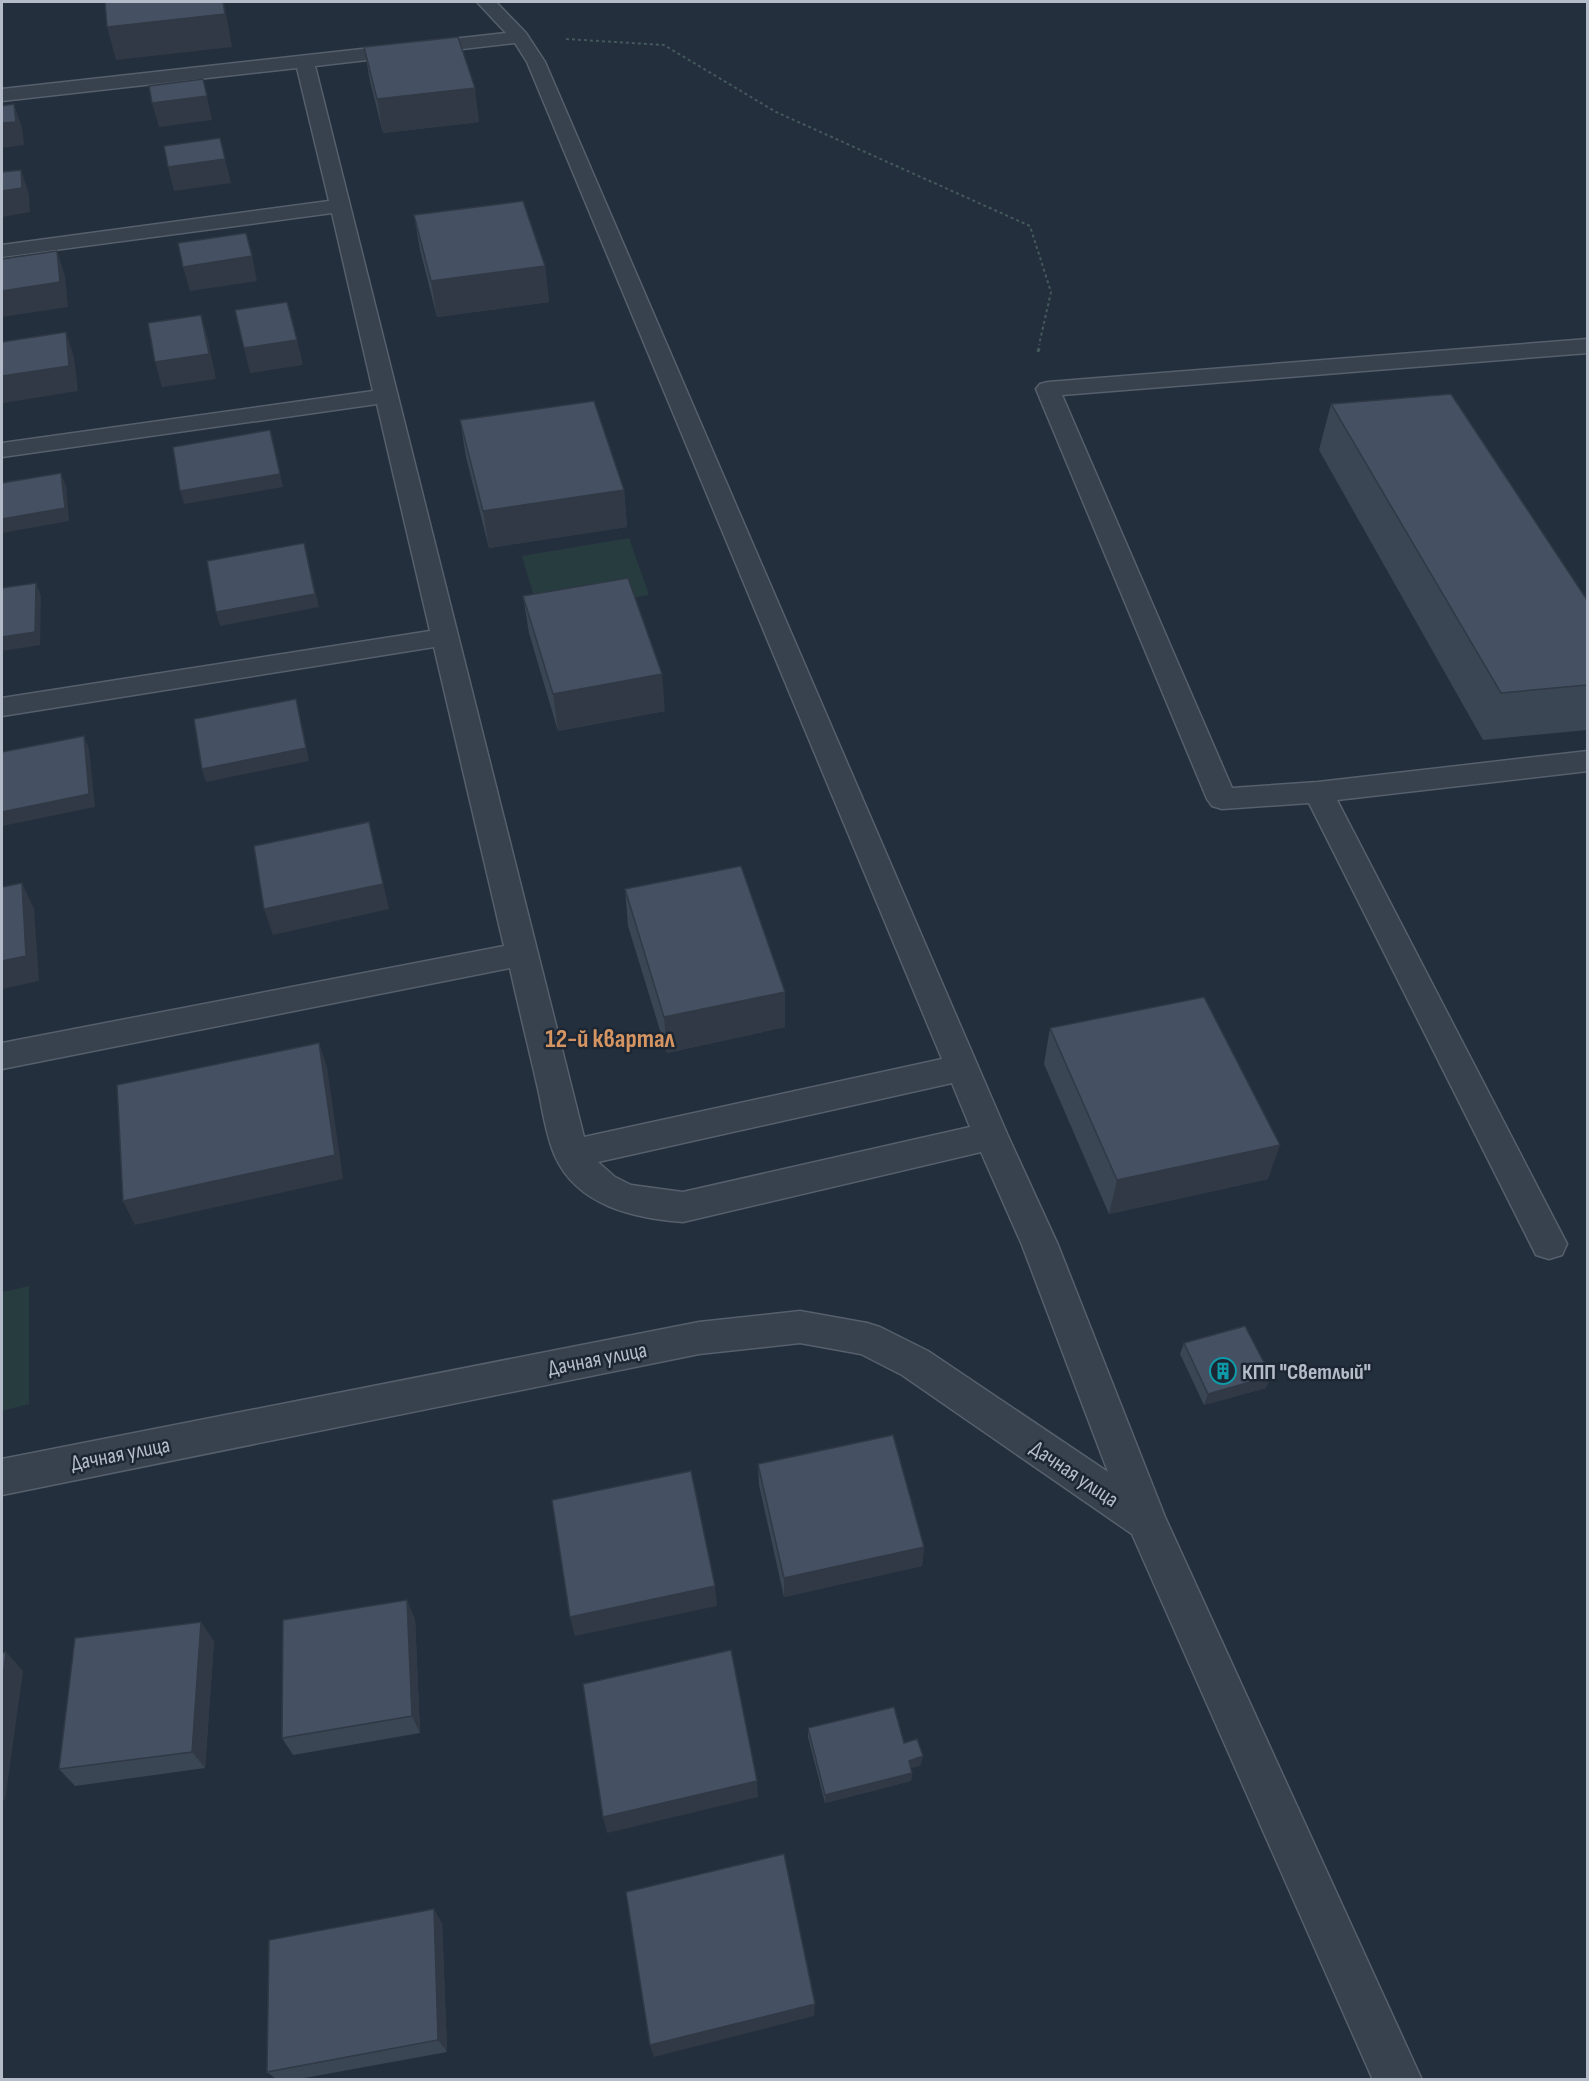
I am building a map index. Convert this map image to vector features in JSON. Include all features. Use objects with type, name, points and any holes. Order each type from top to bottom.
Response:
[{"type":"street","points":[[486,2],[520,37],[541,73],[962,1068],[1040,1245],[1146,1521],[1398,2079]]},
{"type":"street","points":[[2,95],[520,37]]},
{"type":"street","points":[[305,61],[571,1154],[591,1179],[616,1195],[647,1205],[683,1207],[991,1136]]},
{"type":"street","points":[[2,251],[340,206]]},
{"type":"street","points":[[1587,346],[1048,389],[1222,799],[1318,792],[1587,760]]},
{"type":"street","points":[[2,450],[386,396]]},
{"type":"street","points":[[2,707],[445,637]]},
{"type":"street","points":[[1318,792],[1549,1244]]},
{"type":"street","points":[[2,1056],[522,954]]},
{"type":"street","points":[[571,1154],[962,1068]]},
{"type":"street","name":"Дачная улица","points":[[2,1477],[699,1338],[800,1327],[867,1339],[915,1363],[1146,1521]]},
{"type":"path","points":[[520,37],[664,45],[776,112],[1030,226],[1051,292],[1036,363],[1076,386]]},
{"type":"green space","points":[[629,538],[649,595],[539,614],[522,556]]},
{"type":"green space","points":[[29,1286],[29,1404],[2,1411],[2,1292]]},
{"type":"building","points":[[105,2],[223,2],[225,14],[107,27]]},
{"type":"building","points":[[458,37],[475,88],[377,99],[364,47]]},
{"type":"building","points":[[203,79],[207,96],[152,103],[149,86]]},
{"type":"building","points":[[14,104],[16,122],[2,123],[2,106]]},
{"type":"building","points":[[220,138],[225,159],[168,167],[164,146]]},
{"type":"building","points":[[21,170],[22,188],[2,191],[2,172]]},
{"type":"building","points":[[523,201],[545,266],[431,281],[414,215]]},
{"type":"building","points":[[246,233],[252,256],[183,267],[178,243]]},
{"type":"building","points":[[57,251],[60,282],[2,291],[2,259]]},
{"type":"building","points":[[287,302],[297,340],[244,348],[235,310]]},
{"type":"building","points":[[201,315],[209,354],[155,362],[148,323]]},
{"type":"building","points":[[66,332],[69,366],[2,376],[2,342]]},
{"type":"building","points":[[1451,394],[1587,600],[1587,685],[1501,693],[1331,404]]},
{"type":"building","points":[[594,401],[624,490],[483,511],[460,420]]},
{"type":"building","points":[[270,430],[280,474],[180,491],[173,447]]},
{"type":"building","points":[[61,473],[65,508],[2,519],[2,483]]},
{"type":"building","points":[[304,543],[315,594],[216,612],[207,561]]},
{"type":"building","points":[[628,578],[662,674],[553,694],[523,596]]},
{"type":"building","points":[[36,583],[35,632],[2,637],[2,588]]},
{"type":"building","points":[[296,699],[306,748],[202,769],[194,719]]},
{"type":"building","points":[[84,736],[89,794],[2,812],[2,752]]},
{"type":"building","points":[[369,822],[383,884],[264,909],[254,846]]},
{"type":"building","points":[[741,866],[785,992],[664,1017],[625,889]]},
{"type":"building","points":[[22,883],[26,956],[2,961],[2,887]]},
{"type":"building","points":[[1204,997],[1280,1145],[1117,1180],[1050,1028]]},
{"type":"building","points":[[319,1043],[335,1155],[123,1201],[117,1085]]},
{"type":"building","name":"КПП \"Светлый\"","points":[[1245,1326],[1271,1376],[1208,1394],[1184,1343]]},
{"type":"building","points":[[893,1435],[924,1547],[784,1578],[758,1464]]},
{"type":"building","points":[[691,1471],[715,1586],[570,1617],[552,1500]]},
{"type":"building","points":[[407,1600],[412,1716],[282,1738],[283,1620]]},
{"type":"building","points":[[201,1622],[192,1752],[59,1769],[75,1638]]},
{"type":"building","points":[[731,1650],[757,1781],[603,1817],[583,1684]]},
{"type":"building","points":[[6,1652],[2,1687],[2,1653]]},
{"type":"building","points":[[894,1707],[904,1743],[917,1739],[923,1756],[909,1761],[912,1773],[825,1795],[808,1728]]},
{"type":"building","points":[[784,1854],[815,2004],[650,2045],[626,1892]]},
{"type":"building","points":[[434,1909],[438,2040],[267,2072],[269,1940]]},
{"type":"place","name":"КПП \"Светлый\"","points":[[1223,1371]]},
{"type":"district","name":"12-й квартал","points":[[610,1038]]}]
